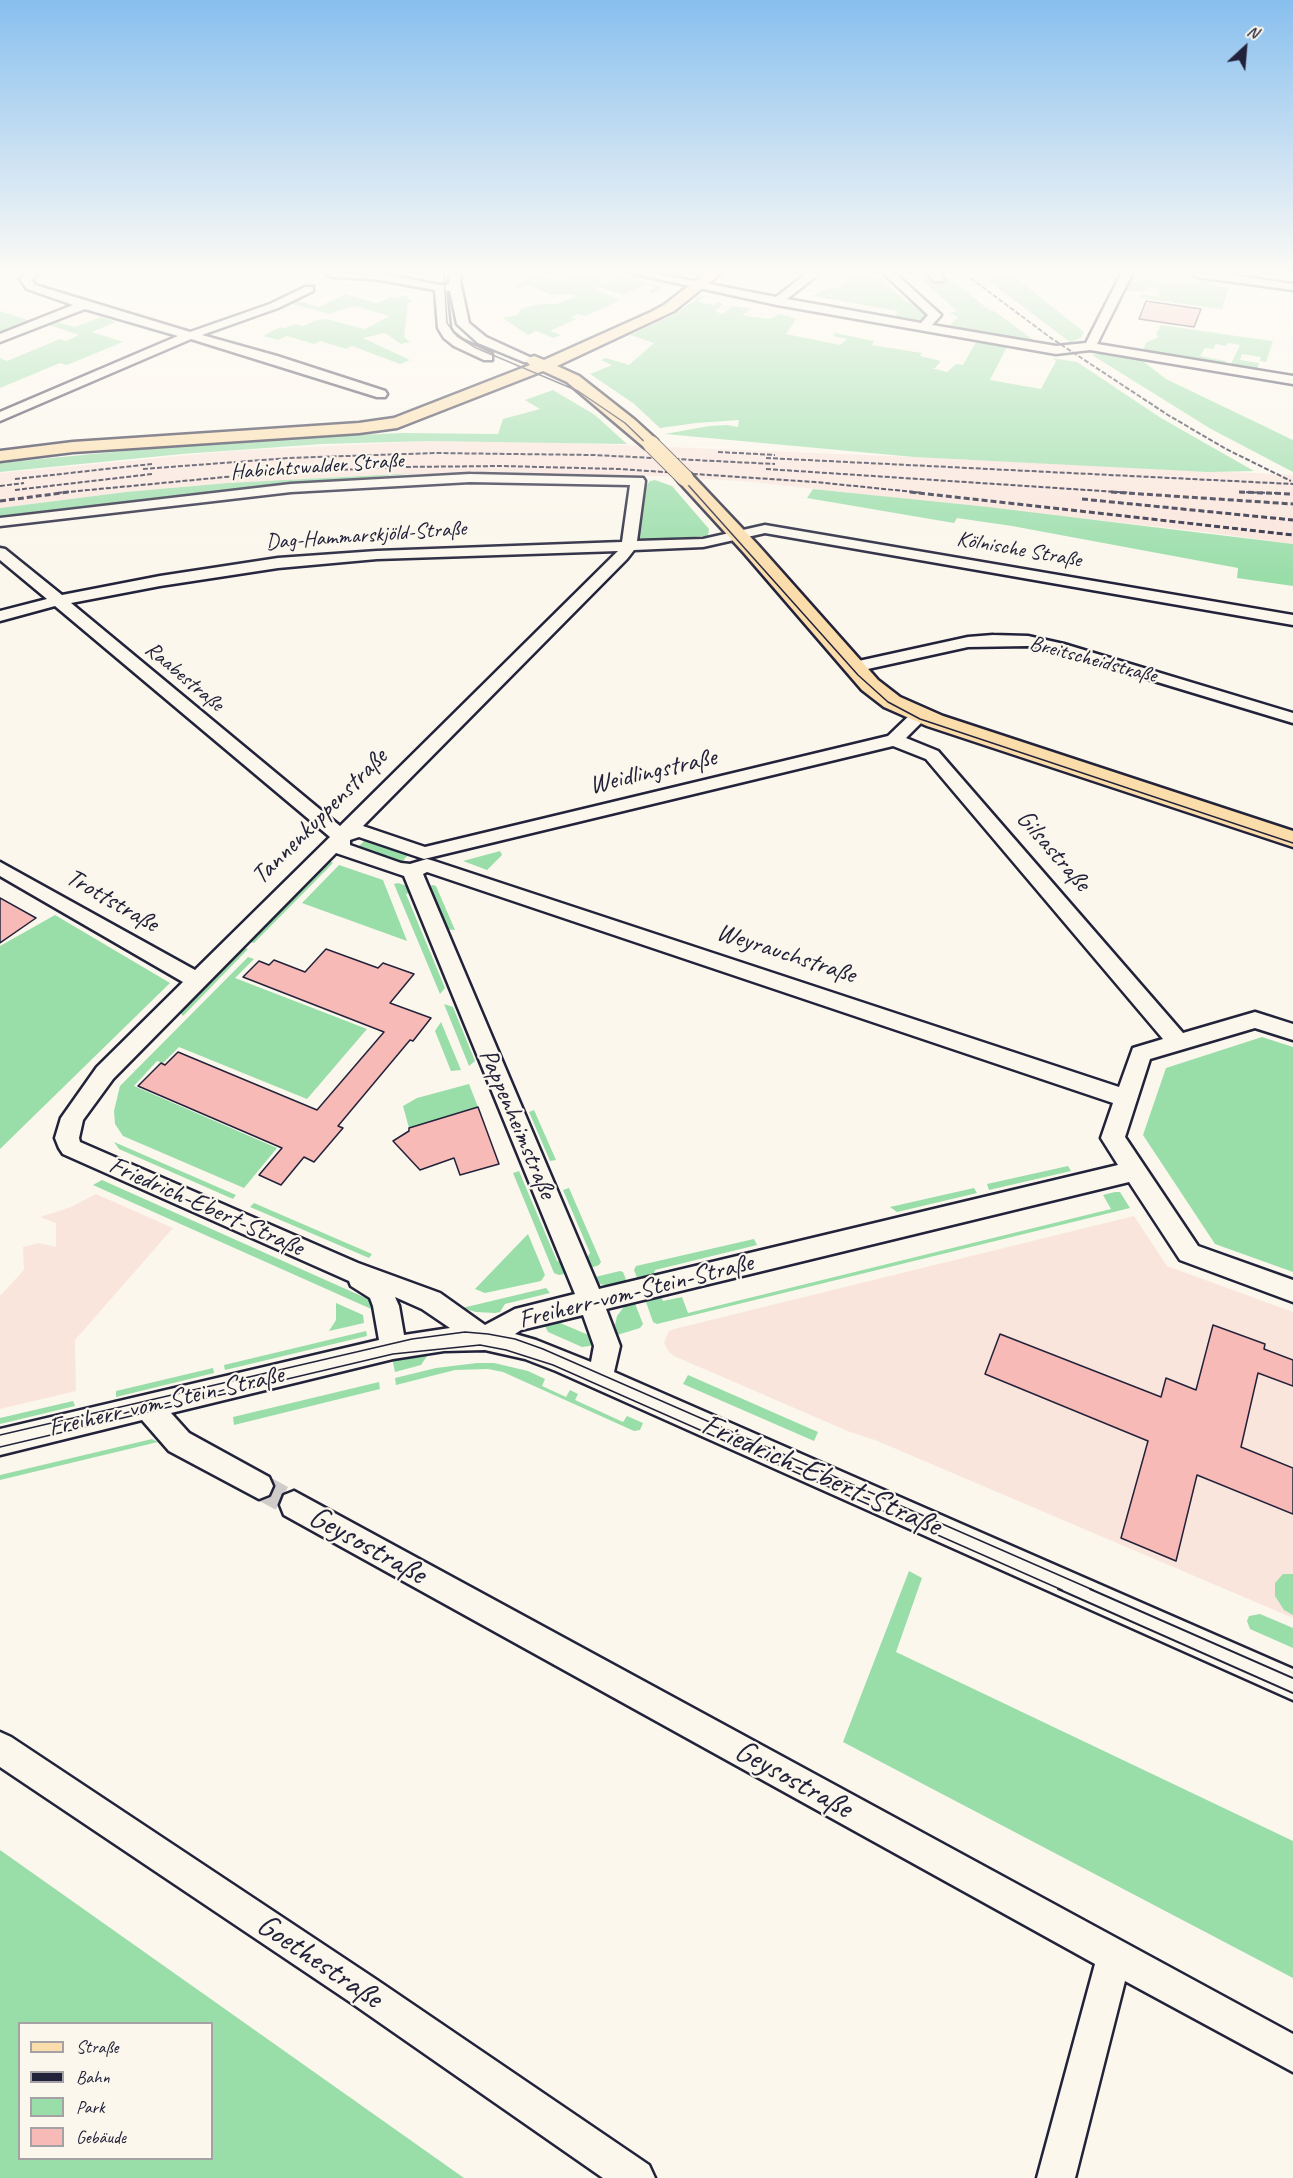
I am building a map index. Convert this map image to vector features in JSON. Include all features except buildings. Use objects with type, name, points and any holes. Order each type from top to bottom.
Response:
[{"type":"main road","points":[[0,456],[73,447],[232,434],[359,428],[397,423],[492,376]]},
{"type":"main road","points":[[413,413],[507,376]]},
{"type":"main road","points":[[553,376],[601,402],[651,444],[738,535],[870,685],[885,696],[919,716],[1293,839]]},
{"type":"street","points":[[0,417],[97,376]]},
{"type":"street","points":[[322,376],[381,394]]},
{"type":"street","points":[[1267,376],[1293,380]]},
{"type":"street","name":"Habichtswalder Straße","points":[[0,522],[77,511],[302,487],[470,478],[638,481],[629,546]]},
{"type":"street","name":"Kölnische Straße","points":[[738,535],[765,529],[1293,620]]},
{"type":"street","name":"Dag-Hammarskjöld-Straße","points":[[0,616],[57,601],[168,579],[278,563],[377,555],[703,543],[738,535]]},
{"type":"street","name":"Tannenkuppenstraße","points":[[67,1138],[72,1118],[105,1073],[622,556],[629,546]]},
{"type":"street","name":"Raabestraße","points":[[0,552],[340,836]]},
{"type":"street","name":"Breitscheidstraße","points":[[854,667],[968,642],[1028,641],[1058,647],[1293,718]]},
{"type":"street","points":[[894,740],[919,716]]},
{"type":"street","name":"Weidlingstraße","points":[[421,863],[894,740]]},
{"type":"street","name":"Gilsastraße","points":[[894,740],[932,755],[1179,1043]]},
{"type":"street","name":"Weyrauchstraße","points":[[340,836],[341,848],[349,853],[405,872],[421,863],[1126,1098]]},
{"type":"street","name":"Pappenheimstraße","points":[[421,863],[607,1346],[606,1357],[598,1378]]},
{"type":"street","name":"Trottstraße","points":[[0,868],[197,981]]},
{"type":"street","points":[[1293,1032],[1254,1020],[1142,1054],[1113,1138],[1190,1253],[1293,1291]]},
{"type":"street","name":"Friedrich-Ebert-Straße","points":[[67,1138],[71,1148],[351,1271],[431,1301],[485,1339],[527,1348],[598,1378],[1293,1685]]},
{"type":"street","name":"Freiherr-vom-Stein-Straße","points":[[0,1442],[148,1407],[392,1339],[485,1339],[515,1320],[1134,1171]]},
{"type":"street","name":"Friedrich-Ebert-Straße","points":[[351,1271],[379,1291],[386,1306],[392,1339]]},
{"type":"street","points":[[148,1407],[179,1442],[259,1486]]},
{"type":"street","name":"Geysostraße","points":[[294,1505],[1293,2054]]},
{"type":"street","name":"Goethestraße","points":[[0,1748],[365,1992],[636,2178]]},
{"type":"street","points":[[1056,2178],[1114,1956]]},
{"type":"shaded area","points":[[431,441],[545,442],[1293,475],[1293,544],[1205,532],[752,482],[659,476],[397,474],[228,483],[126,492],[0,508],[0,473],[232,451]]},
{"type":"shaded area","points":[[96,1194],[173,1228],[75,1340],[76,1391],[0,1409],[0,1296],[24,1270],[23,1247],[39,1243],[56,1247],[56,1223],[40,1217],[71,1207]]},
{"type":"shaded area","points":[[1134,1216],[1167,1266],[1293,1312],[1293,1618],[674,1356],[664,1343],[668,1332],[674,1329]]},
{"type":"green space","points":[[0,376],[30,376],[0,388]]},
{"type":"green space","points":[[592,376],[992,376],[990,380],[1041,389],[1048,376],[1097,376],[1161,418],[1254,471],[1209,472],[914,457],[665,434],[709,426],[738,427],[739,420],[660,428],[633,403]]},
{"type":"green space","points":[[1125,376],[1162,376],[1293,440],[1293,472],[1211,429]]},
{"type":"green space","points":[[553,390],[595,415],[627,444],[430,441],[322,444],[182,454],[0,472],[0,463],[237,440],[403,433],[498,434],[503,419],[540,409],[525,400]]},
{"type":"green space","points":[[418,473],[197,493],[0,517],[0,508],[126,492],[228,483]]},
{"type":"green space","points":[[655,480],[672,486],[709,529],[708,536],[647,540],[638,538],[647,485],[650,481]]},
{"type":"green space","points":[[813,489],[988,507],[1293,544],[1293,586],[1237,578],[1238,568],[1012,526],[957,518],[954,523],[807,498]]},
{"type":"green space","points":[[936,553],[1207,600],[961,560]]},
{"type":"green space","points":[[368,837],[411,852],[399,865],[355,850]]},
{"type":"green space","points":[[500,851],[502,855],[487,870],[463,861]]},
{"type":"green space","points":[[327,859],[333,863],[254,943],[250,942],[326,865],[323,863]]},
{"type":"green space","points":[[339,865],[383,880],[407,941],[302,903]]},
{"type":"green space","points":[[394,884],[410,887],[412,892],[406,894],[445,988],[440,994]]},
{"type":"green space","points":[[436,886],[455,930],[443,929],[425,887]]},
{"type":"green space","points":[[55,915],[170,983],[0,1149],[0,946]]},
{"type":"green space","points":[[244,948],[248,949],[183,1016],[180,1012]]},
{"type":"green space","points":[[248,957],[254,959],[235,978],[367,1029],[307,1099],[179,1047],[163,1063],[157,1061],[134,1086],[277,1148],[244,1188],[123,1136],[115,1124],[114,1111],[120,1086]]},
{"type":"green space","points":[[444,1004],[453,1007],[475,1061],[469,1066]]},
{"type":"green space","points":[[441,1022],[461,1070],[451,1071],[435,1031]]},
{"type":"green space","points":[[1262,1037],[1293,1047],[1293,1272],[1215,1244],[1143,1135],[1166,1068]]},
{"type":"green space","points":[[469,1084],[478,1107],[409,1128],[403,1106],[417,1098]]},
{"type":"green space","points":[[534,1110],[556,1160],[550,1161],[529,1112]]},
{"type":"green space","points":[[114,1142],[236,1195],[233,1199],[119,1149]]},
{"type":"green space","points":[[1068,1166],[1071,1171],[989,1190],[987,1184]]},
{"type":"green space","points":[[519,1171],[557,1261],[567,1265],[570,1273],[559,1275],[554,1273],[513,1173]]},
{"type":"green space","points":[[102,1180],[368,1299],[378,1312],[93,1185]]},
{"type":"green space","points":[[569,1188],[601,1262],[588,1269],[585,1261],[590,1253],[563,1190]]},
{"type":"green space","points":[[974,1188],[977,1193],[897,1212],[890,1207]]},
{"type":"green space","points":[[1120,1192],[1130,1208],[657,1324],[653,1322],[645,1299],[660,1295],[663,1301],[682,1297],[688,1313],[1111,1209],[1103,1195]]},
{"type":"green space","points":[[254,1203],[372,1254],[369,1258],[250,1207]]},
{"type":"green space","points":[[528,1234],[545,1275],[541,1281],[485,1293],[475,1289]]},
{"type":"green space","points":[[754,1239],[757,1245],[655,1270],[653,1276],[638,1280],[634,1270],[636,1266]]},
{"type":"green space","points":[[623,1272],[627,1282],[609,1286],[600,1284],[591,1278]]},
{"type":"green space","points":[[546,1288],[550,1293],[505,1304],[500,1312],[476,1312],[462,1308]]},
{"type":"green space","points":[[634,1301],[643,1324],[640,1328],[617,1335],[615,1325],[617,1316],[623,1308]]},
{"type":"green space","points":[[336,1303],[363,1315],[364,1323],[329,1331],[336,1320]]},
{"type":"green space","points":[[553,1320],[591,1336],[593,1343],[582,1347],[548,1332],[545,1326]]},
{"type":"green space","points":[[366,1331],[367,1336],[225,1370],[224,1365]]},
{"type":"green space","points":[[429,1353],[421,1365],[395,1372],[392,1358]]},
{"type":"green space","points":[[494,1363],[528,1371],[545,1379],[542,1386],[566,1397],[570,1390],[578,1394],[575,1400],[623,1422],[627,1416],[643,1423],[640,1430],[634,1431],[503,1372],[488,1369],[455,1370],[396,1385],[395,1378],[436,1368]]},
{"type":"green space","points":[[213,1368],[214,1373],[116,1397],[116,1391]]},
{"type":"green space","points":[[688,1375],[818,1432],[814,1441],[683,1384]]},
{"type":"green space","points":[[379,1382],[380,1389],[234,1425],[233,1417]]},
{"type":"green space","points":[[73,1401],[75,1406],[0,1424],[0,1418]]},
{"type":"green space","points":[[152,1439],[158,1442],[0,1480],[0,1475]]},
{"type":"green space","points":[[909,1571],[922,1578],[896,1652],[1293,1841],[1293,1978],[843,1742]]},
{"type":"green space","points":[[1283,1574],[1293,1574],[1293,1615],[1284,1610],[1275,1596],[1275,1583]]},
{"type":"green space","points":[[1260,1614],[1293,1628],[1293,1648],[1250,1629],[1247,1621],[1249,1616]]},
{"type":"green space","points":[[0,1850],[464,2178],[0,2178]]},
{"type":"tunnel","points":[[259,1486],[294,1505]]},
{"type":"tram line","points":[[542,376],[578,391],[625,423],[681,477],[858,675],[888,702],[920,719],[1293,843]]},
{"type":"tram line","points":[[0,1435],[412,1339],[465,1332],[488,1334],[515,1339],[543,1349],[1093,1590]]},
{"type":"tram line","points":[[0,1447],[393,1354],[480,1345],[506,1350],[553,1365],[1062,1590]]},
{"type":"tram line","points":[[1058,1589],[1293,1693]]},
{"type":"tram line","points":[[1090,1589],[1293,1678]]},
{"type":"railway","points":[[1108,376],[1226,449],[1291,481]]},
{"type":"railway","points":[[718,452],[775,455]]},
{"type":"railway","points":[[143,469],[289,458],[434,453],[593,455],[775,464]]},
{"type":"railway","points":[[766,458],[1293,484]]},
{"type":"railway","points":[[15,479],[152,464]]},
{"type":"railway","points":[[57,493],[257,474],[398,467],[502,466],[619,469],[815,482],[924,493]]},
{"type":"railway","points":[[766,469],[1133,493]]},
{"type":"railway","points":[[15,490],[152,474]]},
{"type":"railway","points":[[0,486],[24,483]]},
{"type":"railway","points":[[0,501],[69,492]]},
{"type":"railway","points":[[910,492],[1293,535]]},
{"type":"railway","points":[[1111,492],[1293,504]]},
{"type":"railway","points":[[1276,493],[1239,492],[1293,494]]},
{"type":"railway","points":[[1082,499],[1293,520]]}]
